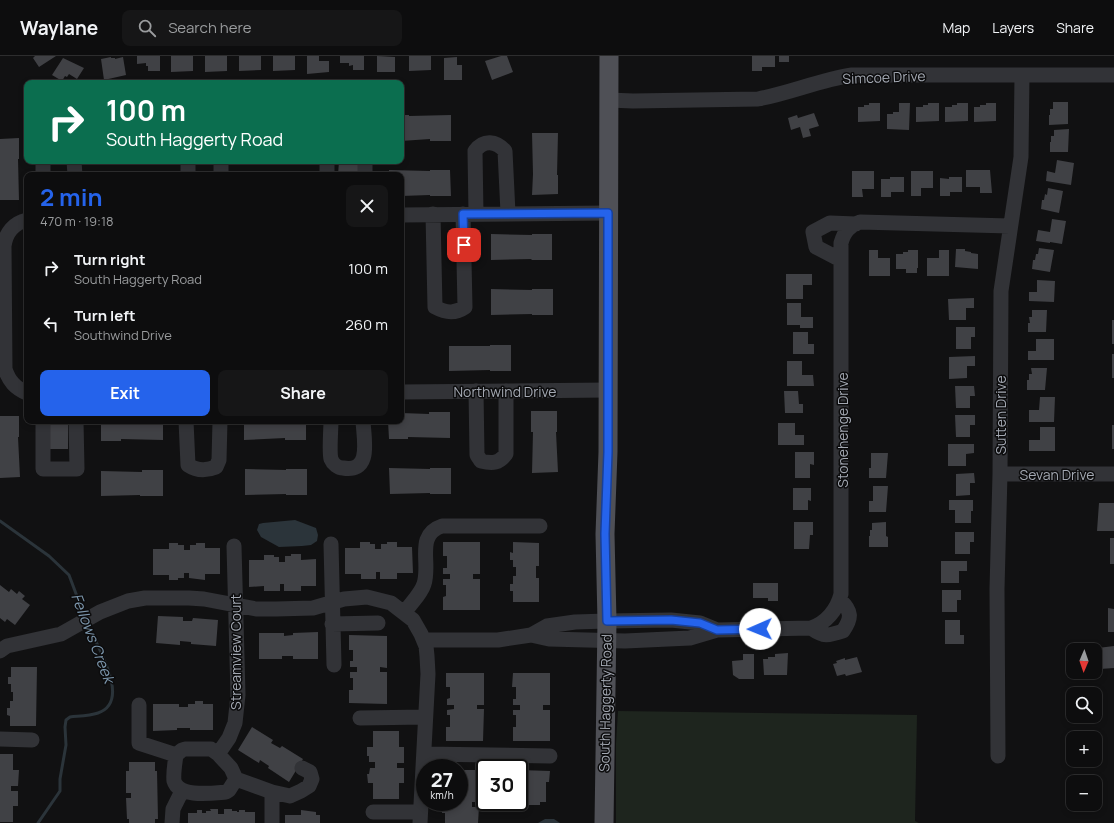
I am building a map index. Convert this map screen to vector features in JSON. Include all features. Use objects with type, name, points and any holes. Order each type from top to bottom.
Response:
[{"type":"main road","name":"South Haggerty Road","points":[[604,823],[607,621],[605,534],[608,463],[609,56]]},
{"type":"street","name":"Simcoe Drive","points":[[609,100],[758,99],[834,78],[852,75],[1114,75]]},
{"type":"street","name":"Sutten Drive","points":[[998,756],[997,589],[1000,474],[1001,291],[1021,157],[1022,75]]},
{"type":"street","points":[[433,214],[435,308],[443,312],[457,312],[465,307],[475,151],[479,146],[486,142],[499,144],[505,151],[508,213]]},
{"type":"street","points":[[404,215],[608,213]]},
{"type":"street","points":[[22,390],[8,378],[5,369],[4,246],[6,235],[12,228],[24,220]]},
{"type":"street","points":[[841,260],[816,247],[812,232],[830,223],[1010,226]]},
{"type":"street","name":"Stonehenge Drive","points":[[531,635],[549,639],[625,640],[690,638],[717,630],[810,628],[821,623],[833,612],[840,600],[841,594],[841,243],[843,236],[849,228],[856,224]]},
{"type":"street","name":"Northwind Drive","points":[[404,392],[608,390]]},
{"type":"street","points":[[476,391],[477,456],[481,461],[491,463],[500,461],[506,454],[506,391]]},
{"type":"street","points":[[43,424],[43,468],[77,469],[76,424]]},
{"type":"street","points":[[186,424],[188,465],[195,470],[216,467],[219,460],[220,424]]},
{"type":"street","points":[[331,424],[332,459],[336,466],[342,468],[355,468],[361,465],[364,457],[363,424]]},
{"type":"street","name":"Sevan Drive","points":[[1000,474],[1114,474]]},
{"type":"street","points":[[405,612],[424,586],[426,573],[426,541],[430,533],[435,528],[442,526],[540,526]]},
{"type":"street","points":[[331,544],[331,602],[334,665]]},
{"type":"street","name":"Streamview Court","points":[[218,754],[229,738],[235,723],[238,695],[234,546]]},
{"type":"street","points":[[2,645],[61,634],[76,627],[100,612],[128,601],[144,598],[189,598],[256,609],[313,608],[331,602],[356,597],[367,597],[391,603],[405,612],[413,620],[424,640],[427,656],[424,754],[420,818],[373,812]]},
{"type":"street","name":"Stonehenge Drive","points":[[810,628],[821,634],[829,636],[843,631],[849,622],[850,613],[840,600]]},
{"type":"street","name":"Stonehenge Drive","points":[[531,635],[547,626],[575,622],[607,621],[671,620],[700,623],[717,630]]},
{"type":"street","points":[[332,624],[378,623]]},
{"type":"street","points":[[424,640],[498,640],[531,635]]},
{"type":"street","points":[[139,705],[140,743],[176,755]]},
{"type":"street","points":[[360,718],[425,717]]},
{"type":"street","points":[[0,739],[32,740]]},
{"type":"street","points":[[236,779],[226,792],[190,793],[182,790],[176,786],[174,779],[176,755],[185,749],[211,749],[231,768],[236,779],[272,792],[290,796],[309,786],[312,779],[310,772],[302,768]]},
{"type":"street","points":[[424,754],[550,756]]},
{"type":"street","points":[[172,823],[173,809],[182,790]]},
{"type":"street","points":[[272,792],[272,823]]},
{"type":"shaded area","points":[[295,520],[316,528],[318,535],[317,541],[311,545],[279,547],[261,537],[257,530],[259,524]]},
{"type":"shaded area","points":[[618,711],[917,715],[915,821],[919,823],[616,823],[616,743]]},
{"type":"shaded area","points":[[545,819],[554,819],[560,823],[538,823]]},
{"type":"building","points":[[35,56],[56,56],[39,67],[33,58]]},
{"type":"building","points":[[137,56],[160,56],[160,71],[148,71],[148,66],[146,66],[146,63],[137,64]]},
{"type":"building","points":[[171,56],[193,56],[193,71],[171,72]]},
{"type":"building","points":[[205,56],[227,56],[227,71],[205,72]]},
{"type":"building","points":[[239,56],[261,56],[261,70],[239,71]]},
{"type":"building","points":[[273,56],[295,56],[295,70],[273,71]]},
{"type":"building","points":[[307,56],[319,56],[319,61],[329,61],[329,72],[307,74]]},
{"type":"building","points":[[340,56],[364,56],[364,70],[353,70],[353,65],[349,66],[349,63],[340,63]]},
{"type":"building","points":[[377,56],[395,57],[395,72],[377,72]]},
{"type":"building","points":[[409,56],[431,56],[431,70],[409,71]]},
{"type":"building","points":[[501,56],[507,56],[513,72],[492,80],[485,61]]},
{"type":"building","points":[[752,56],[775,56],[775,67],[762,67],[762,71],[752,71]]},
{"type":"building","points":[[779,56],[789,56],[789,62],[779,62]]},
{"type":"building","points":[[111,57],[115,59],[123,57],[126,75],[104,80],[101,59]]},
{"type":"building","points":[[457,57],[457,65],[462,65],[462,80],[444,80],[444,58]]},
{"type":"building","points":[[63,58],[84,68],[77,79],[69,74],[67,77],[65,76],[63,80],[52,75]]},
{"type":"building","points":[[1053,102],[1068,102],[1068,124],[1049,125],[1050,109],[1053,109]]},
{"type":"building","points":[[869,103],[880,103],[880,121],[858,122],[858,107],[864,107],[864,105],[869,105]]},
{"type":"building","points":[[899,103],[910,103],[909,130],[887,129],[887,114],[899,112]]},
{"type":"building","points":[[928,103],[939,103],[939,121],[916,122],[916,107],[923,107],[923,105],[928,105]]},
{"type":"building","points":[[957,103],[968,103],[968,121],[945,122],[945,107],[952,107],[952,105],[957,105]]},
{"type":"building","points":[[986,103],[996,103],[996,121],[974,122],[974,107],[986,105]]},
{"type":"building","points":[[814,113],[819,126],[809,129],[811,136],[803,138],[800,127],[791,130],[788,118],[797,115],[798,118]]},
{"type":"building","points":[[404,115],[451,115],[451,141],[430,141],[430,139],[404,141]]},
{"type":"building","points":[[1069,129],[1068,152],[1050,152],[1051,136],[1054,136],[1054,130]]},
{"type":"building","points":[[532,133],[558,133],[558,194],[532,195]]},
{"type":"building","points":[[19,138],[19,200],[0,200],[0,139]]},
{"type":"building","points":[[1057,160],[1074,163],[1071,185],[1046,181],[1047,171],[1055,173]]},
{"type":"building","points":[[339,164],[358,164],[358,172],[338,172]]},
{"type":"building","points":[[389,170],[450,170],[451,196],[404,196],[404,172],[389,172]]},
{"type":"building","points":[[966,170],[990,170],[992,193],[980,193],[980,187],[966,187]]},
{"type":"building","points":[[852,171],[874,171],[874,189],[862,189],[863,197],[852,197]]},
{"type":"building","points":[[911,171],[933,171],[933,188],[921,188],[921,196],[911,196]]},
{"type":"building","points":[[890,177],[904,177],[904,192],[891,192],[891,197],[881,197],[881,179],[890,179]]},
{"type":"building","points":[[949,177],[962,177],[962,192],[950,192],[950,196],[940,196],[940,178],[949,179]]},
{"type":"building","points":[[1048,188],[1063,191],[1059,213],[1041,209],[1042,200],[1044,200],[1045,194],[1047,195]]},
{"type":"building","points":[[1052,219],[1066,221],[1062,244],[1036,241],[1038,230],[1050,232]]},
{"type":"building","points":[[491,234],[552,234],[552,260],[491,260]]},
{"type":"building","points":[[1039,248],[1054,250],[1050,272],[1032,269],[1033,260],[1035,260],[1036,254],[1038,254]]},
{"type":"building","points":[[956,249],[965,249],[965,251],[978,254],[978,269],[955,267]]},
{"type":"building","points":[[869,250],[878,250],[878,258],[890,258],[890,276],[869,276]]},
{"type":"building","points":[[908,250],[918,250],[917,273],[906,273],[906,269],[896,269],[896,254],[903,254],[903,252],[908,252]]},
{"type":"building","points":[[939,250],[949,250],[949,276],[927,276],[927,258],[939,258]]},
{"type":"building","points":[[786,274],[812,274],[812,285],[803,285],[803,299],[786,299]]},
{"type":"building","points":[[1037,280],[1055,281],[1054,302],[1029,301],[1029,292],[1037,292]]},
{"type":"building","points":[[491,289],[553,289],[553,315],[491,315]]},
{"type":"building","points":[[974,298],[974,308],[966,308],[966,320],[949,320],[948,299]]},
{"type":"building","points":[[787,303],[801,303],[801,317],[813,317],[813,328],[800,328],[800,325],[787,325]]},
{"type":"building","points":[[1032,310],[1047,310],[1046,332],[1028,332],[1028,323],[1030,323],[1029,317],[1032,317]]},
{"type":"building","points":[[1112,320],[1114,320],[1114,344],[1112,344]]},
{"type":"building","points":[[956,327],[975,327],[975,337],[971,337],[971,349],[956,349]]},
{"type":"building","points":[[793,332],[808,332],[808,344],[814,344],[814,354],[793,354]]},
{"type":"building","points":[[1036,339],[1054,339],[1054,360],[1028,360],[1028,351],[1036,351]]},
{"type":"building","points":[[511,345],[511,371],[449,371],[449,346]]},
{"type":"building","points":[[1112,354],[1114,354],[1114,378],[1112,378]]},
{"type":"building","points":[[975,356],[975,366],[967,366],[967,378],[949,379],[949,357]]},
{"type":"building","points":[[787,361],[802,361],[802,375],[813,375],[814,386],[787,386]]},
{"type":"building","points":[[1031,368],[1047,368],[1045,390],[1027,390],[1027,380],[1029,380],[1029,374],[1032,374]]},
{"type":"building","points":[[955,386],[974,386],[975,396],[970,396],[970,408],[956,408]]},
{"type":"building","points":[[784,391],[798,391],[799,404],[803,404],[803,413],[785,413]]},
{"type":"building","points":[[1040,397],[1055,397],[1054,422],[1029,422],[1029,410],[1039,410]]},
{"type":"building","points":[[531,411],[557,411],[556,432],[558,472],[532,473],[533,432],[531,432]]},
{"type":"building","points":[[429,412],[450,412],[450,438],[408,437],[408,439],[389,439],[388,424],[404,424],[404,413],[429,414]]},
{"type":"building","points":[[955,415],[975,415],[975,425],[970,425],[970,437],[956,437]]},
{"type":"building","points":[[0,416],[19,416],[18,437],[20,477],[0,478]]},
{"type":"building","points":[[778,423],[795,423],[795,435],[804,435],[804,445],[778,445]]},
{"type":"building","points":[[49,424],[68,424],[68,449],[49,449]]},
{"type":"building","points":[[101,424],[163,424],[163,440],[121,439],[121,441],[101,441]]},
{"type":"building","points":[[244,424],[306,424],[306,440],[285,440],[285,438],[244,440]]},
{"type":"building","points":[[1112,425],[1114,425],[1114,449],[1112,449]]},
{"type":"building","points":[[1040,427],[1055,427],[1055,451],[1029,451],[1029,440],[1040,440]]},
{"type":"building","points":[[948,444],[974,444],[974,453],[966,454],[966,466],[948,466]]},
{"type":"building","points":[[795,452],[814,452],[814,465],[810,464],[810,478],[795,478]]},
{"type":"building","points":[[871,453],[888,453],[886,478],[869,478]]},
{"type":"building","points":[[389,468],[451,468],[451,494],[390,494]]},
{"type":"building","points":[[245,469],[307,469],[307,495],[245,495]]},
{"type":"building","points":[[142,470],[163,470],[163,496],[101,496],[101,471],[142,472]]},
{"type":"building","points":[[974,473],[975,483],[970,483],[970,495],[956,496],[956,474]]},
{"type":"building","points":[[873,486],[888,486],[886,512],[869,512],[869,501],[873,501]]},
{"type":"building","points":[[793,488],[811,488],[811,501],[808,500],[808,510],[793,510]]},
{"type":"building","points":[[949,500],[973,500],[971,523],[955,523],[955,510],[949,510]]},
{"type":"building","points":[[1099,503],[1114,503],[1114,531],[1097,531]]},
{"type":"building","points":[[794,522],[813,522],[813,535],[810,535],[809,549],[794,549]]},
{"type":"building","points":[[886,522],[888,547],[869,547],[869,536],[870,530],[872,530],[872,523]]},
{"type":"building","points":[[955,532],[974,532],[974,542],[970,542],[970,554],[955,554]]},
{"type":"building","points":[[1110,538],[1114,538],[1114,564],[1110,564]]},
{"type":"building","points":[[360,542],[370,542],[370,544],[375,544],[375,549],[381,549],[381,544],[387,544],[387,542],[397,542],[397,547],[412,547],[413,573],[397,573],[397,579],[380,579],[380,572],[376,572],[376,579],[361,579],[361,574],[345,574],[345,548],[360,548]]},
{"type":"building","points":[[443,542],[480,542],[480,574],[473,574],[473,579],[480,579],[480,610],[443,610],[443,597],[446,596],[446,585],[443,585],[443,579],[450,579],[450,574],[443,574],[443,568],[447,568],[447,556],[443,556]]},
{"type":"building","points":[[513,542],[539,543],[539,566],[536,566],[536,578],[539,578],[539,602],[513,602],[513,591],[510,591],[510,584],[513,584],[513,576],[516,576],[516,567],[513,567],[513,560],[510,560],[510,552],[513,553]]},
{"type":"building","points":[[169,543],[184,545],[184,550],[190,550],[190,545],[196,545],[196,543],[205,543],[205,548],[220,548],[220,574],[205,574],[205,580],[189,578],[189,573],[184,573],[184,578],[178,578],[178,580],[169,580],[169,575],[153,575],[153,549],[169,549]]},
{"type":"building","points":[[291,554],[301,554],[301,560],[316,559],[316,586],[301,586],[301,591],[284,591],[284,584],[280,584],[280,591],[264,591],[264,586],[249,587],[249,560],[264,560],[264,555],[274,555],[274,557],[279,557],[279,562],[285,562],[285,556],[291,556]]},
{"type":"building","points":[[941,561],[967,561],[967,571],[959,571],[959,583],[941,583]]},
{"type":"building","points":[[753,583],[778,583],[778,601],[768,601],[768,598],[753,598]]},
{"type":"building","points":[[0,585],[9,592],[11,589],[17,594],[19,591],[25,596],[22,599],[30,605],[15,625],[7,619],[5,622],[0,618]]},
{"type":"building","points":[[942,590],[961,590],[961,600],[957,600],[957,612],[942,612]]},
{"type":"building","points":[[1108,608],[1114,609],[1114,632],[1108,632]]},
{"type":"building","points":[[158,616],[183,617],[183,621],[192,621],[193,618],[218,620],[216,646],[191,644],[191,642],[180,641],[180,645],[156,643]]},
{"type":"building","points":[[945,620],[960,620],[960,635],[964,635],[964,644],[945,644]]},
{"type":"building","points":[[318,632],[318,659],[293,659],[293,656],[282,656],[282,659],[259,659],[259,633],[284,633],[284,636],[293,635],[293,633]]},
{"type":"building","points":[[349,635],[387,636],[387,668],[380,667],[380,672],[387,672],[387,704],[349,703],[349,690],[353,690],[353,678],[350,678],[350,672],[357,672],[357,667],[350,667],[350,661],[353,661],[353,650],[349,650]]},
{"type":"building","points":[[1114,646],[1114,668],[1102,669],[1102,648]]},
{"type":"building","points":[[788,653],[787,675],[764,675],[763,659],[775,657],[775,654]]},
{"type":"building","points":[[743,654],[754,654],[754,679],[739,679],[733,675],[732,661],[743,660]]},
{"type":"building","points":[[857,657],[862,672],[846,676],[845,674],[837,676],[833,664],[837,663],[836,661],[845,658],[845,660]]},
{"type":"building","points":[[11,667],[37,667],[36,726],[10,726],[10,716],[7,715],[7,708],[10,708],[10,701],[13,701],[11,684],[8,684],[8,677],[11,677]]},
{"type":"building","points":[[446,673],[484,673],[484,705],[477,705],[477,709],[484,709],[483,741],[446,741],[446,727],[450,727],[450,715],[447,715],[447,710],[454,709],[454,705],[447,705],[447,699],[450,698],[450,687],[446,687]]},
{"type":"building","points":[[513,673],[550,673],[550,705],[543,705],[543,710],[550,710],[550,741],[513,741],[513,727],[516,727],[516,715],[513,715],[513,710],[520,710],[520,705],[513,705],[513,699],[516,699],[516,687],[512,687]]},
{"type":"building","points":[[195,701],[203,701],[203,704],[213,704],[213,730],[190,730],[190,728],[177,728],[177,730],[153,731],[153,704],[179,704],[179,707],[188,707],[188,704],[195,704]]},
{"type":"building","points":[[252,727],[273,740],[271,743],[280,748],[282,746],[303,759],[289,782],[268,768],[269,766],[260,760],[259,763],[238,750]]},
{"type":"building","points":[[373,731],[399,731],[399,747],[404,747],[404,763],[397,763],[397,768],[404,768],[404,783],[399,783],[399,799],[373,799],[373,783],[368,783],[367,774],[369,774],[370,768],[375,768],[375,762],[369,762],[367,747],[373,747]]},
{"type":"building","points":[[0,754],[13,754],[13,770],[19,770],[18,786],[11,786],[11,791],[18,791],[18,806],[13,806],[13,822],[0,822]]},
{"type":"building","points":[[129,762],[155,762],[155,771],[157,771],[158,819],[155,819],[155,823],[129,823],[129,819],[127,819],[126,798],[131,798],[131,793],[126,793],[126,771],[129,771]]},
{"type":"building","points":[[468,770],[476,770],[476,802],[472,802],[472,807],[476,807],[476,811],[479,811],[478,823],[445,823],[445,813],[442,813],[442,811],[468,811]]},
{"type":"building","points":[[528,770],[550,771],[549,782],[546,782],[546,802],[540,802],[540,805],[528,805]]},
{"type":"building","points":[[210,809],[218,809],[218,814],[224,814],[224,809],[232,809],[232,811],[237,812],[239,812],[239,810],[245,810],[245,812],[255,812],[255,823],[188,823],[188,813],[197,813],[197,810],[202,810],[202,813],[206,813],[206,811],[211,811]]},
{"type":"building","points":[[301,810],[316,812],[316,815],[320,815],[320,823],[285,823],[285,815],[301,815]]},
{"type":"waterway","name":"Fellows Creek","points":[[0,521],[49,556],[69,575],[84,615]]},
{"type":"waterway","name":"Fellows Creek","points":[[38,823],[60,791],[60,779],[66,745],[66,720],[70,717],[98,713],[108,707],[112,697],[112,685],[109,672],[88,624]]},
{"type":"route","points":[[464,245],[463,214],[608,213],[608,452],[605,534],[607,621],[671,620],[700,623],[717,630],[760,629]]}]
